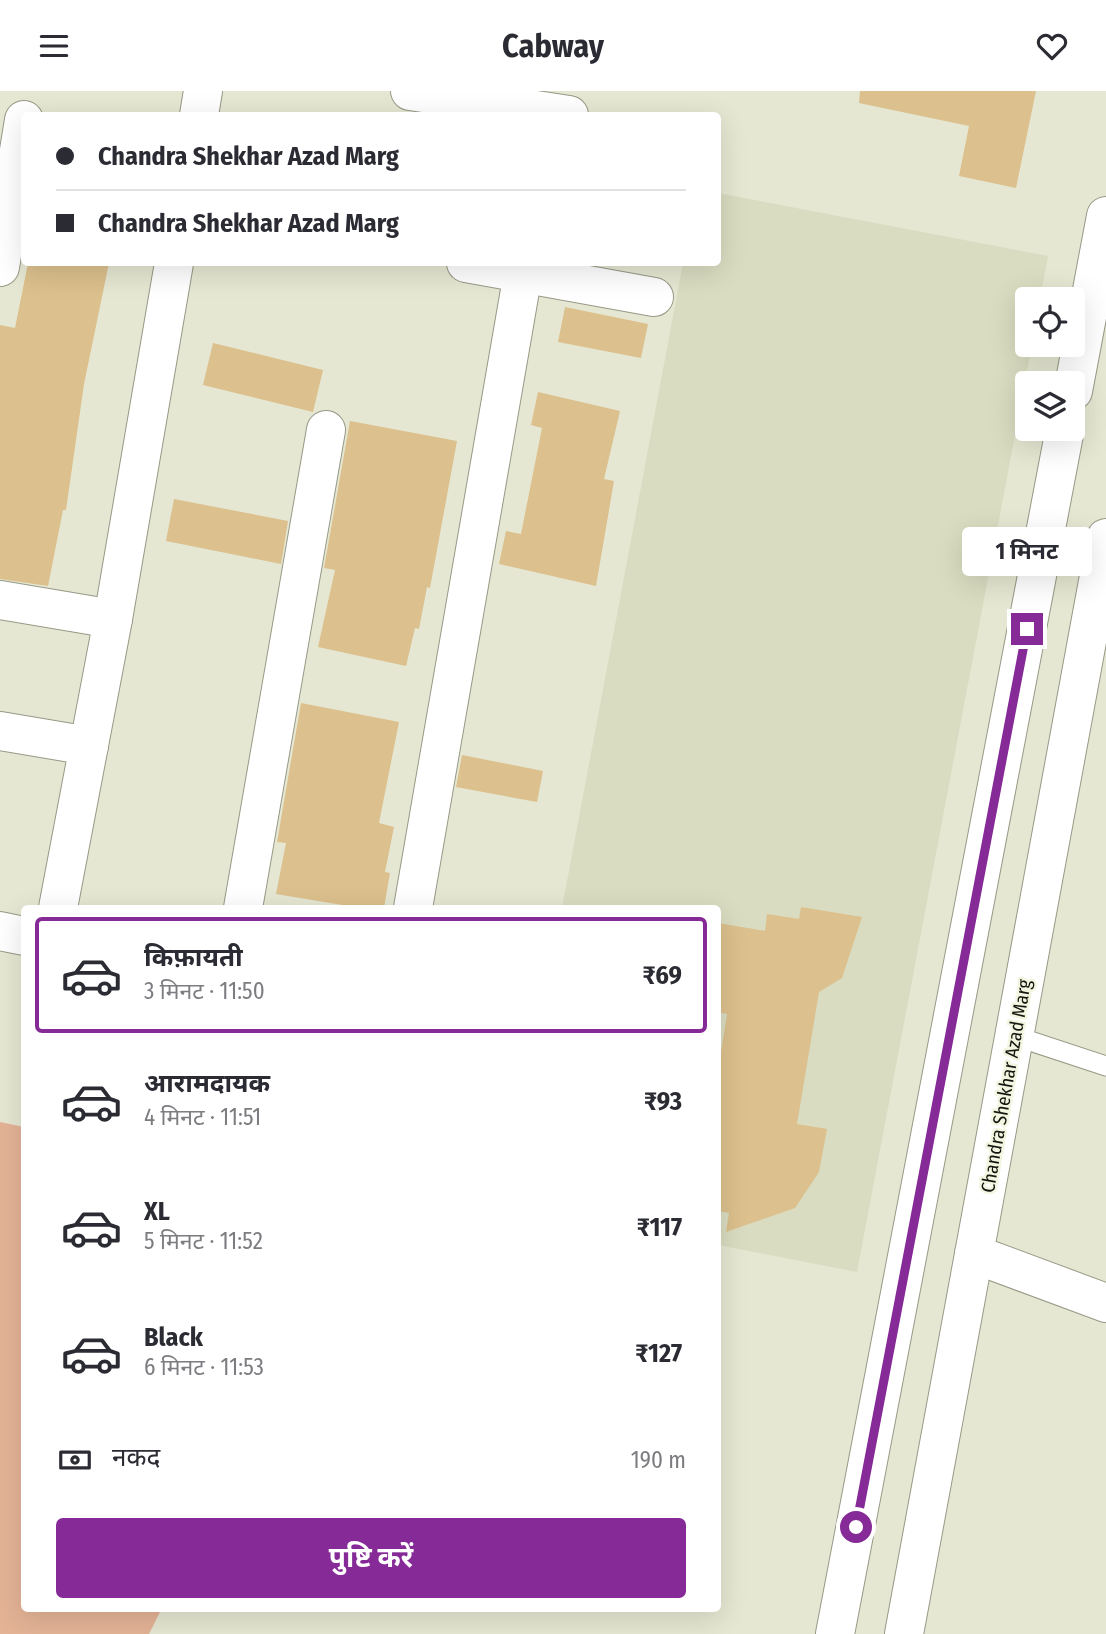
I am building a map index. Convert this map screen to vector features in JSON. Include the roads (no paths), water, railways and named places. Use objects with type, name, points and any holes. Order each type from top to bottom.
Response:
[{"type":"street","points":[[24,112],[30,91]]},
{"type":"street","points":[[200,112],[203,91]]},
{"type":"street","points":[[410,91],[549,112]]},
{"type":"street","points":[[0,267],[17,136]]},
{"type":"street","points":[[1077,371],[1106,216]]},
{"type":"street","points":[[59,905],[113,619],[173,266]]},
{"type":"street","points":[[483,266],[654,297]]},
{"type":"street","points":[[414,905],[523,273]]},
{"type":"street","points":[[244,905],[326,430]]},
{"type":"street","points":[[835,1634],[1064,441]]},
{"type":"street","name":"Chandra Shekhar Azad Marg","points":[[904,1634],[1106,538]]},
{"type":"street","points":[[0,600],[113,619]]},
{"type":"street","points":[[0,731],[89,745]]},
{"type":"street","points":[[0,931],[21,935]]},
{"type":"street","points":[[974,1254],[1106,1303]]},
{"type":"lane","points":[[1015,1036],[1106,1066]]}]
